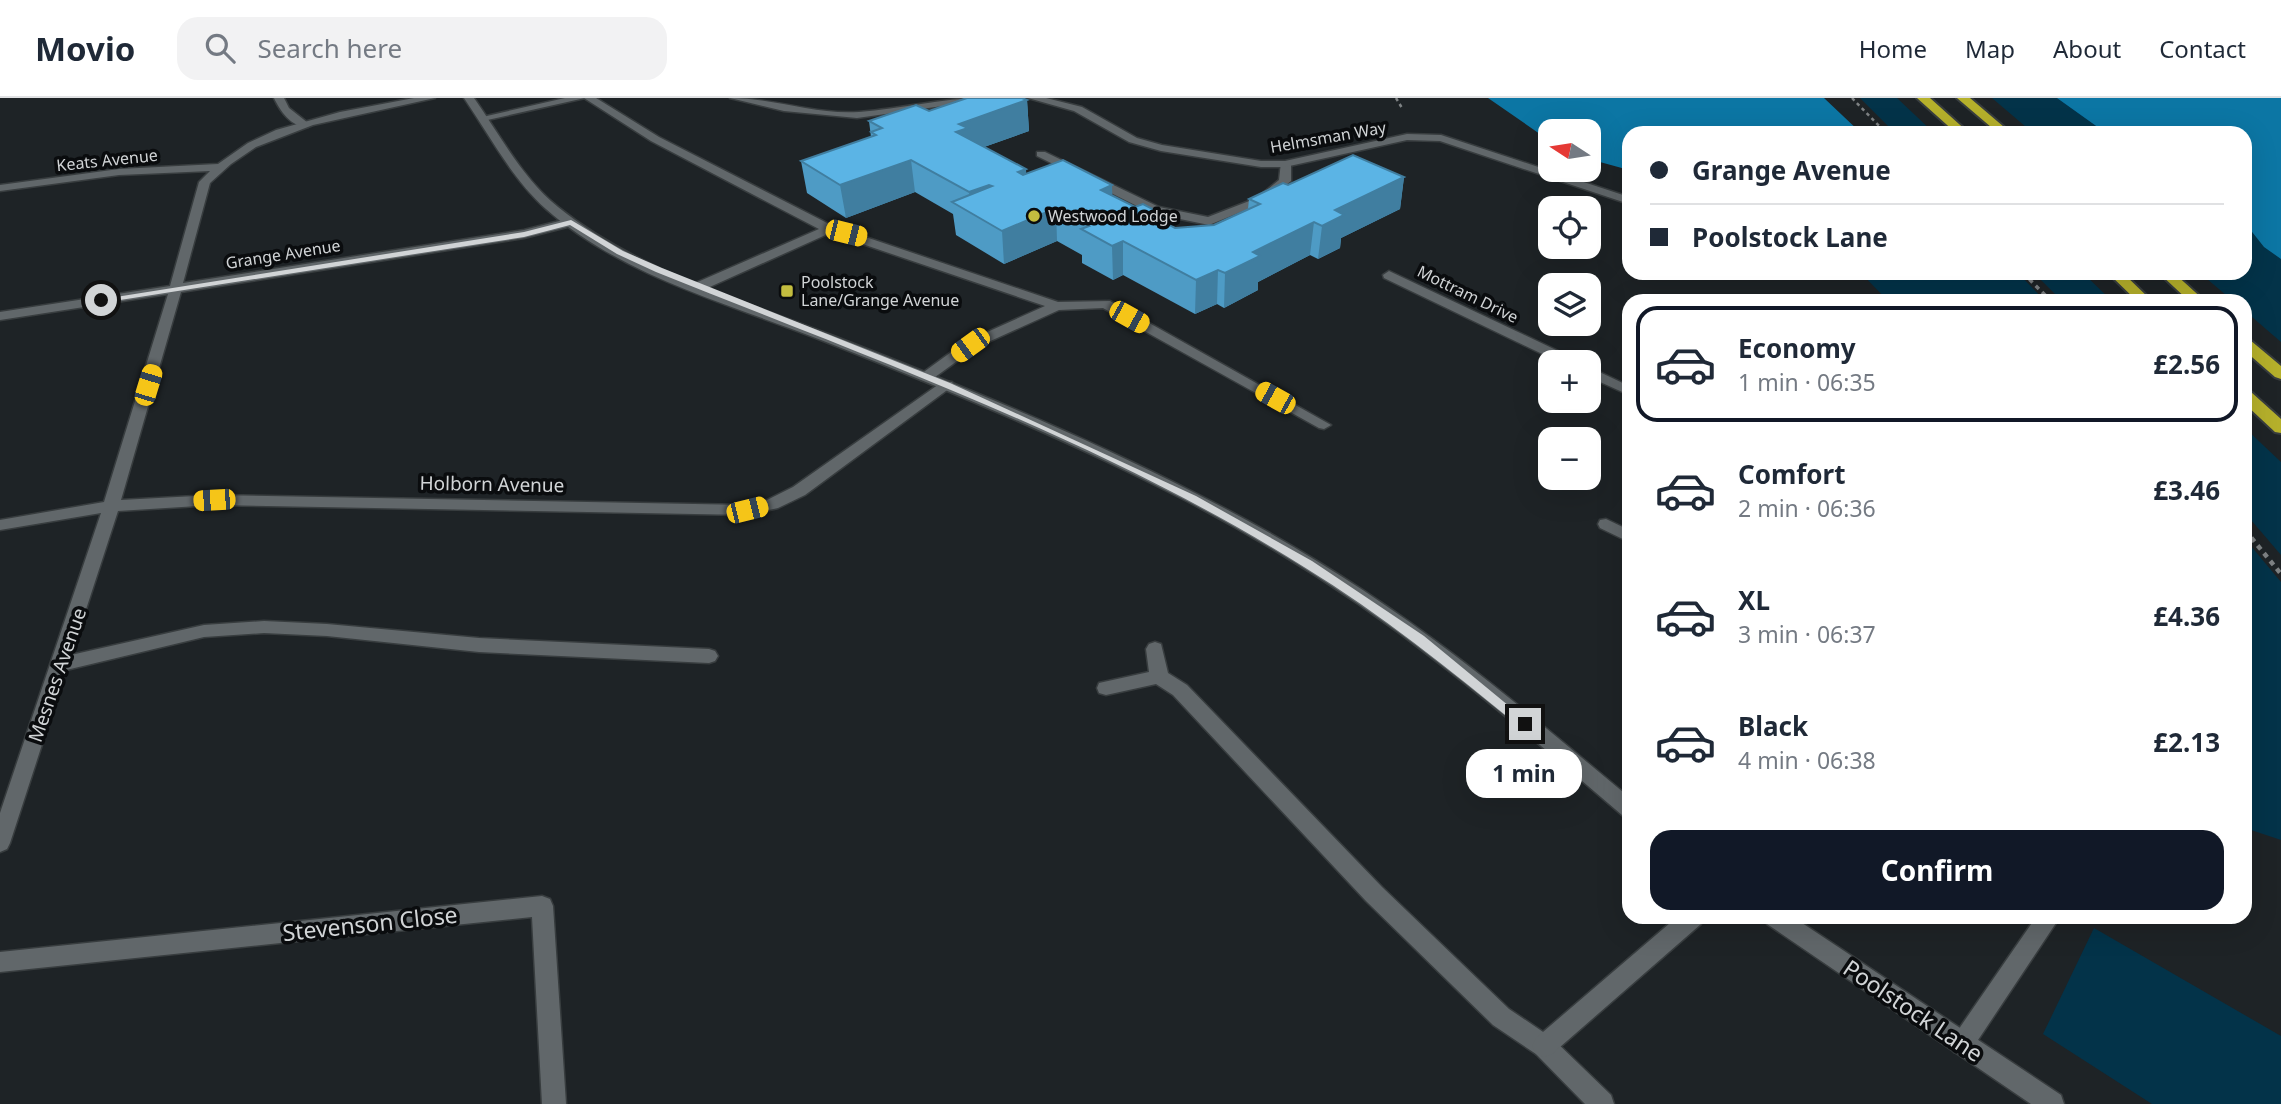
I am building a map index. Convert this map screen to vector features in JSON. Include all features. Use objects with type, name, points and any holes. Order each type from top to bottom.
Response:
[{"type":"highway","points":[[1923,98],[1955,126]]},
{"type":"highway","points":[[1963,98],[1997,126]]},
{"type":"highway","points":[[2122,280],[2138,294]]},
{"type":"highway","points":[[2174,280],[2190,294]]},
{"type":"highway","points":[[2252,348],[2281,374]]},
{"type":"highway","points":[[2252,401],[2281,428]]},
{"type":"street","points":[[279,98],[285,110],[304,125]]},
{"type":"street","points":[[217,167],[256,144],[304,125],[430,98]]},
{"type":"street","points":[[469,98],[514,167],[537,194],[571,222],[620,252],[698,287],[947,385],[1192,498],[1308,564],[1420,639],[1622,803]]},
{"type":"street","points":[[483,118],[580,98]]},
{"type":"street","points":[[589,98],[655,139],[829,229],[862,237],[1057,306]]},
{"type":"street","points":[[735,98],[784,108],[857,115],[978,98]]},
{"type":"street","name":"Helmsman Way","points":[[1033,98],[1054,100],[1078,109],[1133,140],[1161,148],[1261,164],[1285,164],[1407,137],[1441,138],[1622,199]]},
{"type":"street","points":[[1041,154],[1155,210],[1209,221],[1261,200],[1285,181],[1285,164]]},
{"type":"street","name":"Keats Avenue","points":[[0,188],[119,172],[217,167]]},
{"type":"street","name":"Mesnes Avenue","points":[[0,843],[62,664],[112,506],[177,288],[205,182],[217,167]]},
{"type":"street","name":"Grange Avenue","points":[[0,316],[524,234],[571,222]]},
{"type":"street","points":[[698,287],[829,229]]},
{"type":"street","name":"Mottram Drive","points":[[1389,275],[1545,350]]},
{"type":"street","points":[[926,377],[970,345],[1057,306],[1105,304],[1324,425]]},
{"type":"street","points":[[1601,377],[1622,388]]},
{"type":"street","name":"Holborn Avenue","points":[[0,525],[112,506],[214,500],[747,510],[772,504],[799,491],[947,385]]},
{"type":"street","points":[[1606,524],[1622,533]]},
{"type":"street","points":[[62,664],[204,631],[264,627],[327,630],[479,645],[709,656]]},
{"type":"street","points":[[1155,649],[1159,677]]},
{"type":"street","points":[[1106,688],[1159,677],[1180,690],[1374,894],[1501,1017],[1544,1046],[1602,1104]]},
{"type":"street","name":"Stevenson Close","points":[[0,962],[542,906],[554,1104]]},
{"type":"street","points":[[1544,1046],[1685,924]]},
{"type":"street","name":"Poolstock Lane","points":[[1784,924],[2052,1104]]},
{"type":"street","points":[[1962,1044],[2044,924]]},
{"type":"path","points":[[1852,98],[1879,126]]},
{"type":"path","points":[[2031,280],[2044,294]]},
{"type":"path","points":[[2252,539],[2281,574]]},
{"type":"shaded area","points":[[1860,98],[1897,98],[1927,126],[1888,126]]},
{"type":"shaded area","points":[[1992,98],[2281,98],[2281,342],[2252,317],[2252,294],[2225,294],[2208,280],[2252,280],[2252,126],[2025,126]]},
{"type":"shaded area","points":[[1868,280],[2025,280],[2038,294],[1881,294]]},
{"type":"shaded area","points":[[2041,280],[2090,280],[2105,294],[2055,294]]},
{"type":"shaded area","points":[[2252,435],[2281,462],[2281,555],[2252,521]]},
{"type":"shaded area","points":[[2252,547],[2281,582],[2281,840],[2252,830]]},
{"type":"shaded area","points":[[2094,928],[2281,1036],[2281,1104],[2152,1104],[2043,1034]]},
{"type":"water","points":[[1488,98],[1824,98],[1854,126],[1622,126],[1622,168],[1601,162],[1601,119],[1538,119],[1538,133]]},
{"type":"water","points":[[2057,98],[2281,98],[2281,259],[2264,247],[2252,232],[2252,126],[2096,126]]},
{"type":"building","points":[[967,98],[1027,100],[959,124],[968,128],[956,132],[1026,169],[1018,172],[1023,175],[1063,160],[1112,185],[1101,190],[1135,207],[1143,204],[1170,218],[1162,221],[1175,228],[1214,225],[1260,204],[1249,199],[1283,183],[1288,185],[1353,155],[1404,177],[1335,210],[1344,215],[1322,226],[1314,222],[1253,252],[1260,256],[1225,273],[1218,270],[1196,280],[1123,241],[1112,246],[1081,229],[1089,226],[1056,208],[1002,231],[952,202],[992,186],[969,192],[911,160],[840,185],[801,161],[876,135],[871,132],[882,128],[869,121],[916,105],[929,111]]},
{"type":"place","name":"Westwood Lodge","points":[[1034,216]]},
{"type":"place","name":"Poolstock Lane/Grange Avenue","points":[[787,291]]},
{"type":"route","points":[[101,300],[524,234],[571,222],[620,252],[659,270],[947,385],[1192,498],[1308,564],[1420,639],[1525,724]]}]
